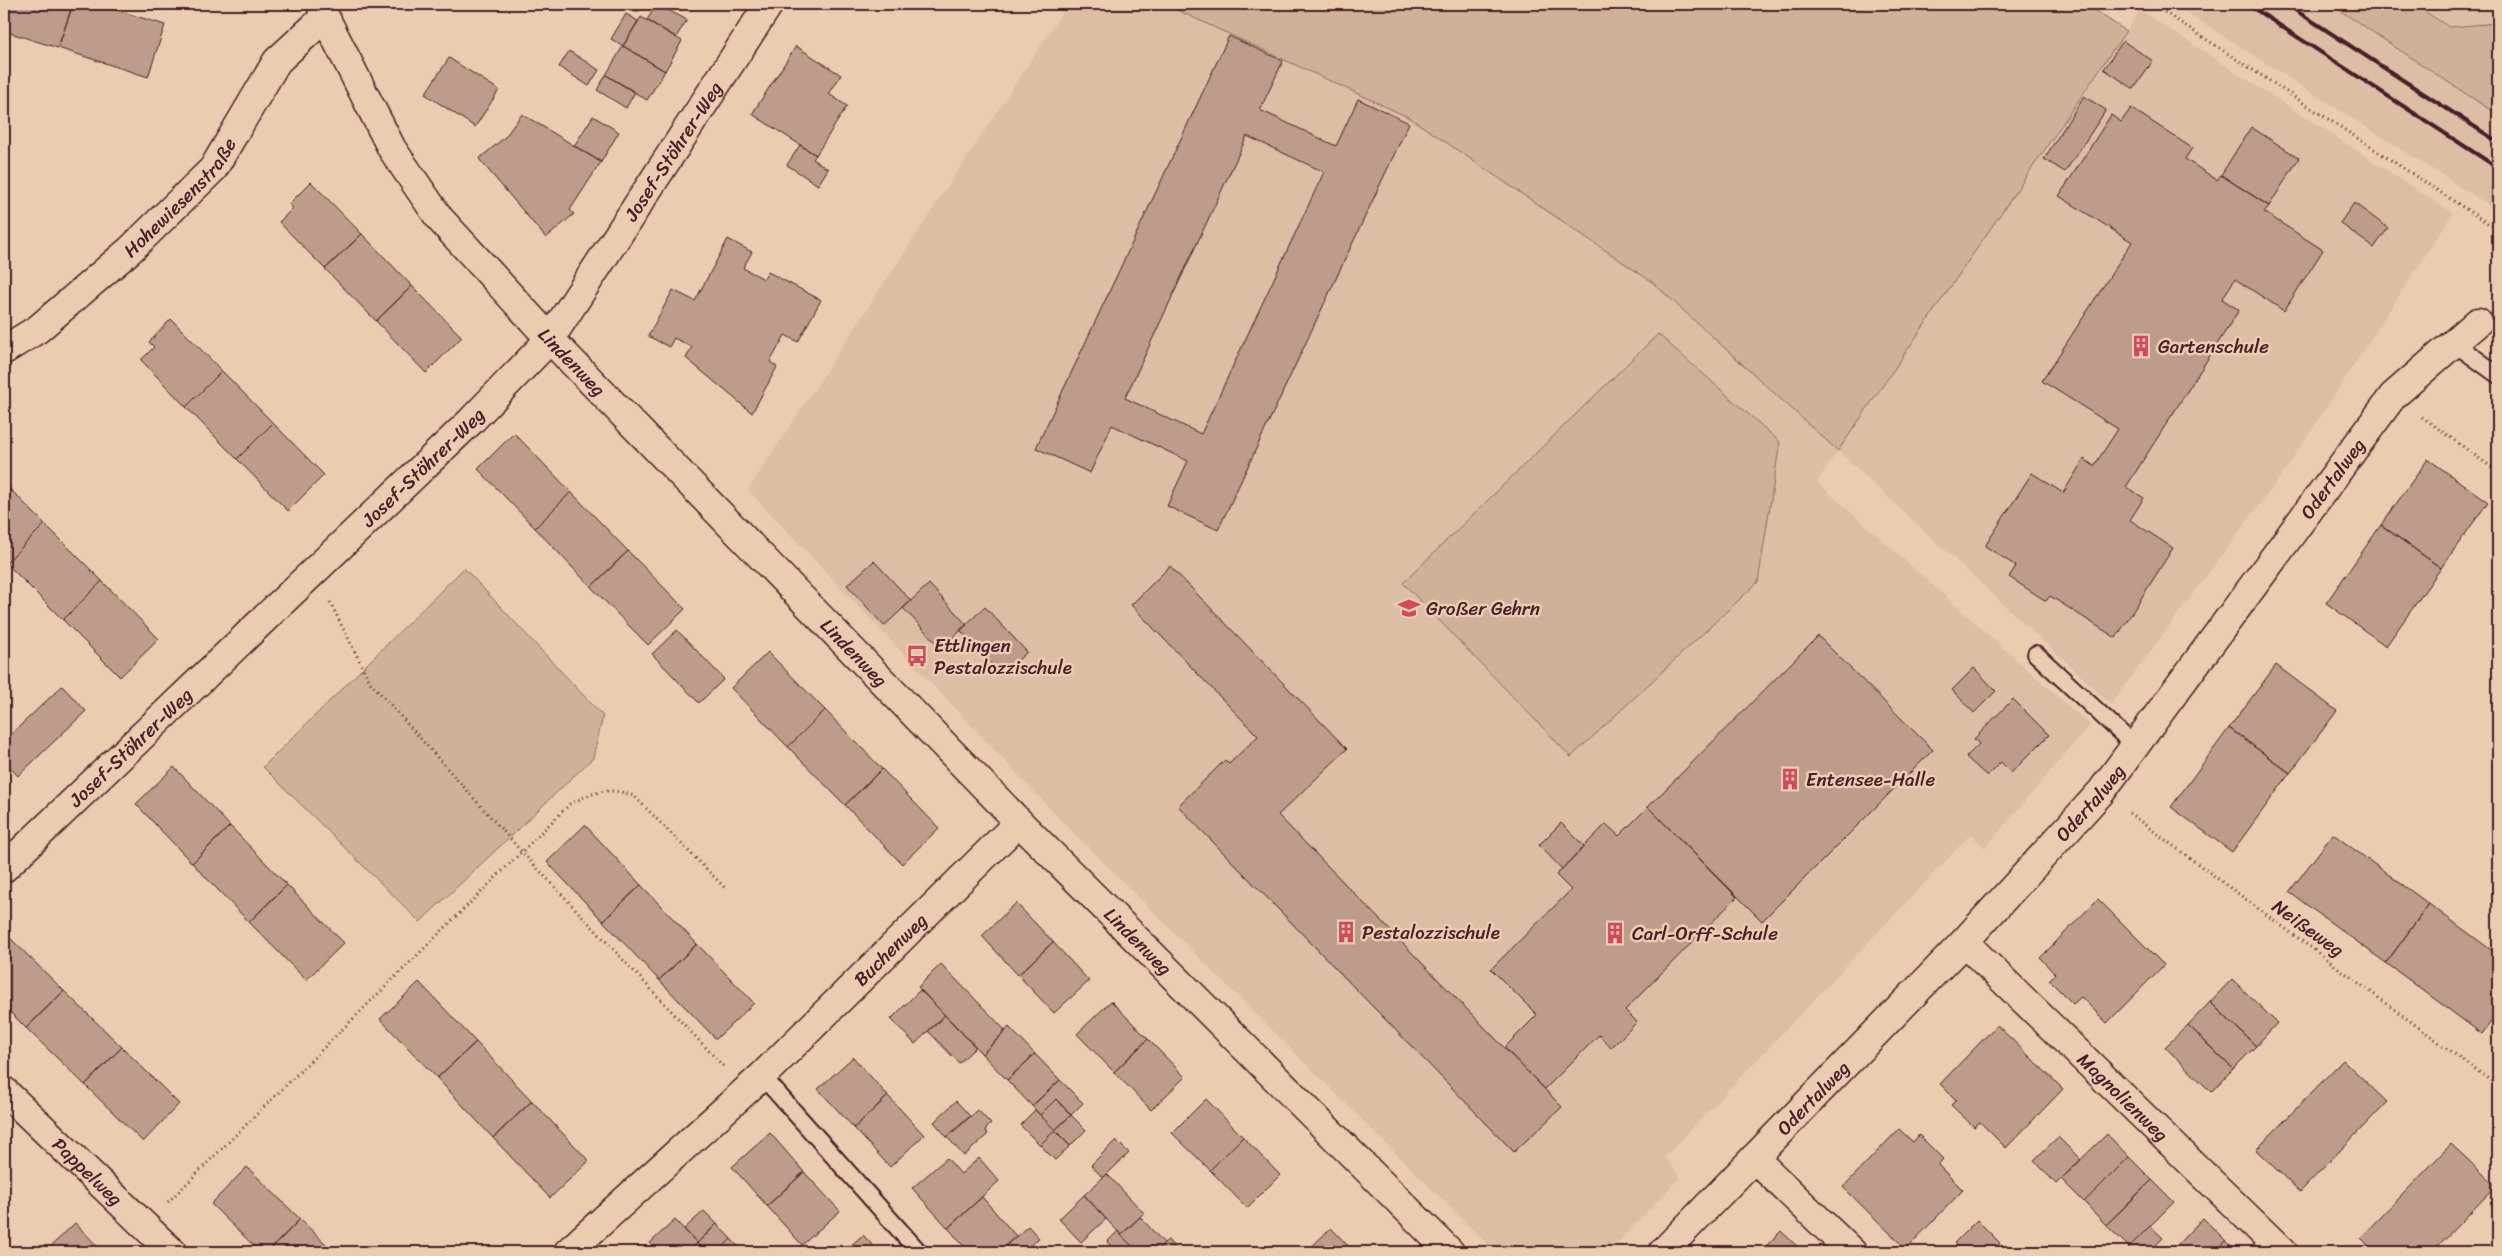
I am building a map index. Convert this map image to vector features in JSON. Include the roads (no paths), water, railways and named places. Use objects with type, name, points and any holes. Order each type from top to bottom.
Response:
[{"type":"street","name":"Josef-Stöhrer-Weg","points":[[4,868],[471,421],[550,339],[769,4]]},
{"type":"street","name":"Lindenweg","points":[[323,10],[392,148],[440,218],[550,339],[1019,822],[1450,1252]]},
{"type":"street","name":"Hohewiesenstraße","points":[[4,350],[38,329],[130,250],[213,169],[277,61],[323,10]]},
{"type":"street","name":"Odertalweg","points":[[1663,1252],[1964,942],[2101,792],[2393,396],[2478,322]]},
{"type":"street","name":"Buchenweg","points":[[568,1252],[753,1083],[1019,822]]},
{"type":"street","name":"Magnolienweg","points":[[1964,942],[2283,1252]]},
{"type":"street","name":"Pappelweg","points":[[4,1091],[172,1252]]},
{"type":"street","points":[[1754,1158],[1852,1252]]},
{"type":"lane","points":[[2454,343],[2498,375]]},
{"type":"lane","points":[[2036,654],[2135,746]]},
{"type":"lane","points":[[753,1083],[919,1252]]},
{"type":"railway","points":[[2247,4],[2498,168]]},
{"type":"railway","points":[[2286,4],[2498,142]]},
{"type":"place","name":"Gartenschule","points":[[2141,346]]},
{"type":"place","name":"Großer Gehrn","points":[[1409,608]]},
{"type":"place","name":"Ettlingen Pestalozzischule","points":[[917,656]]},
{"type":"place","name":"Entensee-Halle","points":[[1790,779]]},
{"type":"place","name":"Pestalozzischule","points":[[1346,932]]},
{"type":"place","name":"Carl-Orff-Schule","points":[[1615,933]]}]
